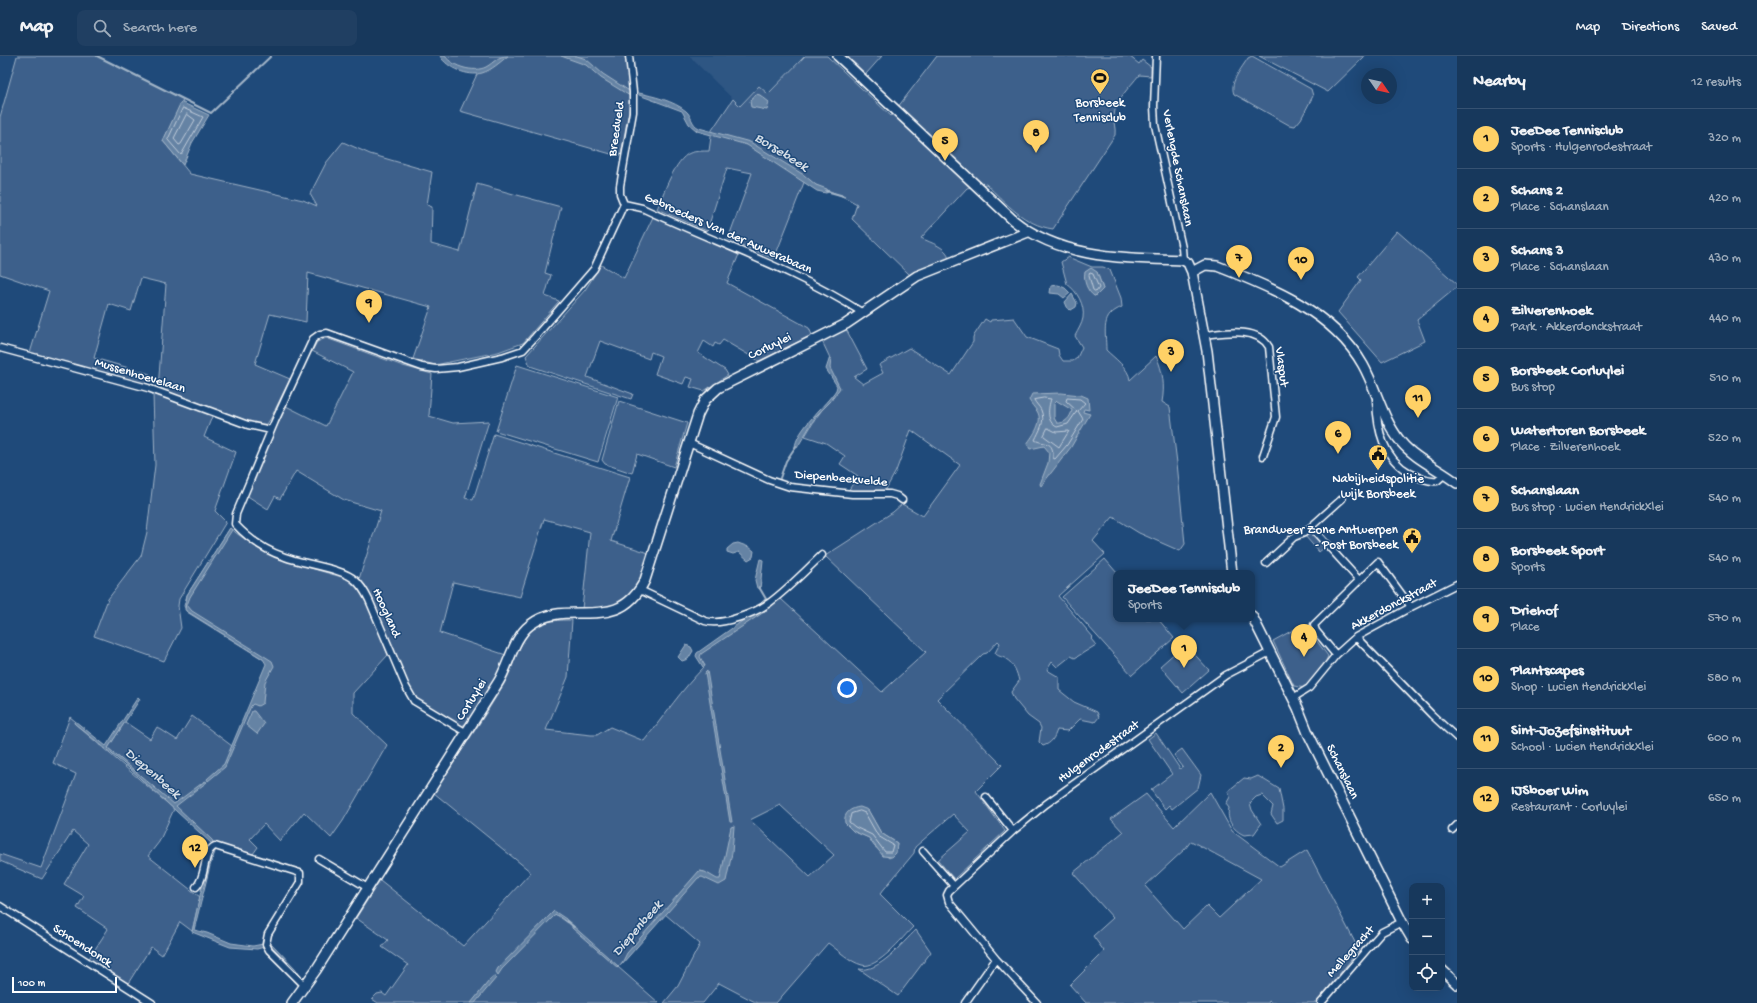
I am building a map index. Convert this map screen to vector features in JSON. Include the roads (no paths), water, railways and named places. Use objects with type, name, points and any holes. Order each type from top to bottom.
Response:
[{"type":"street","name":"Breedveld","points":[[624,204],[620,194],[620,186],[631,126],[634,100],[629,56]]},
{"type":"street","points":[[838,56],[1013,220],[1028,232],[1041,239],[1072,249],[1112,258],[1183,260],[1188,263],[1192,272],[1204,335],[1232,570]]},
{"type":"street","name":"Verlengde Schanslaan","points":[[1156,56],[1154,106],[1156,125],[1182,248],[1183,260]]},
{"type":"street","name":"Gebroeders Van der Auwerabaan","points":[[235,524],[236,514],[271,430],[313,339],[320,334],[327,333],[422,367],[436,369],[487,361],[523,350],[594,268],[624,204],[642,208],[763,260],[811,283],[863,313]]},
{"type":"street","name":"Corluylei","points":[[292,1003],[368,888],[500,681],[519,639],[528,626],[538,620],[550,616],[616,610],[629,603],[640,590],[645,580],[701,407],[705,400],[718,388],[846,324],[917,276],[1028,232]]},
{"type":"street","points":[[1192,272],[1205,265],[1217,266],[1282,294],[1305,306],[1335,330],[1357,355],[1367,372],[1376,397],[1401,442],[1412,452],[1457,483]]},
{"type":"street","name":"Vlasput","points":[[1204,335],[1242,332],[1266,342],[1269,347],[1276,417],[1263,456]]},
{"type":"street","name":"Mussenhoevelaan","points":[[0,348],[148,388],[248,425],[271,430]]},
{"type":"street","points":[[1376,397],[1378,423],[1381,437],[1393,460],[1406,471],[1422,479],[1437,481],[1445,474]]},
{"type":"street","name":"Diepenbeekvelde","points":[[689,443],[769,480],[790,487],[852,494],[890,494],[897,496],[902,500]]},
{"type":"street","points":[[1266,563],[1294,538],[1304,534],[1342,499]]},
{"type":"street","name":"Hoogland","points":[[235,524],[253,540],[285,557],[344,574],[354,579],[364,589],[406,688],[414,701],[467,733]]},
{"type":"street","points":[[1312,527],[1359,580]]},
{"type":"street","points":[[640,590],[705,621],[712,623],[720,622],[750,612],[768,603],[822,555]]},
{"type":"street","points":[[1336,655],[1316,631],[1314,625],[1378,562],[1411,607]]},
{"type":"street","name":"Akkerdonckstraat","points":[[1293,698],[1309,688],[1336,655],[1356,637],[1457,584]]},
{"type":"street","name":"Schanslaan","points":[[1255,622],[1293,698],[1308,733],[1402,922],[1409,933]]},
{"type":"street","points":[[1356,637],[1432,715],[1457,738]]},
{"type":"street","name":"Hulgenrodestraat","points":[[954,886],[1013,831],[1052,799],[1226,674],[1270,652]]},
{"type":"street","points":[[986,797],[1013,831]]},
{"type":"street","points":[[1452,830],[1457,825]]},
{"type":"street","points":[[196,887],[201,880],[211,849],[215,846],[300,873],[300,882],[268,934],[266,944],[269,950],[304,986]]},
{"type":"street","points":[[922,850],[954,886],[947,895],[949,902],[996,959],[1037,1003]]},
{"type":"street","points":[[318,859],[368,888]]},
{"type":"street","name":"Schoendonck","points":[[0,906],[152,1003]]},
{"type":"street","name":"Mellegracht","points":[[1321,1003],[1382,932],[1402,922]]},
{"type":"street","points":[[965,1003],[996,959]]},
{"type":"street","points":[[1445,973],[1457,984]]},
{"type":"water","points":[[440,56],[445,56],[453,63],[464,68],[481,69],[499,58],[508,56],[489,70],[482,73],[471,74],[464,73],[453,68]]},
{"type":"water","points":[[561,56],[577,56],[586,59],[603,74],[631,92],[630,96],[601,78],[586,65]]},
{"type":"water","points":[[639,93],[676,104],[688,113],[694,124],[699,128],[750,142],[804,175],[816,185],[827,189],[828,192],[817,191],[747,145],[697,131],[689,124],[682,111],[639,95]]},
{"type":"water","points":[[756,94],[760,95],[769,102],[767,110],[751,107],[750,101]]},
{"type":"water","points":[[181,102],[209,115],[192,143],[183,165],[163,141]]},
{"type":"water","points":[[1091,268],[1097,272],[1103,289],[1094,296],[1085,282],[1085,272]]},
{"type":"water","points":[[1058,285],[1065,288],[1070,293],[1064,298],[1059,294],[1050,293],[1051,286]]},
{"type":"water","points":[[1072,294],[1077,303],[1076,307],[1071,310],[1068,309],[1065,302]]},
{"type":"water","points":[[830,357],[830,368],[840,388],[831,401],[816,416],[797,448],[795,448],[796,441],[800,434],[836,390],[837,386],[826,369]]},
{"type":"water","points":[[1061,393],[1081,395],[1088,398],[1089,410],[1084,409],[1083,412],[1090,414],[1071,447],[1041,486],[1040,484],[1048,463],[1049,452],[1044,446],[1030,449],[1027,444],[1035,433],[1039,420],[1037,411],[1029,400],[1032,394]],"holes":[[[1057,401],[1072,410],[1067,420],[1057,423],[1054,418],[1054,404]]]},
{"type":"water","points":[[230,528],[232,530],[190,597],[187,605],[192,611],[272,661],[274,666],[265,682],[263,703],[258,706],[253,704],[251,706],[225,767],[208,781],[207,779],[224,764],[266,664],[263,659],[185,610],[187,595]]},
{"type":"water","points":[[738,543],[749,547],[754,551],[753,557],[748,560],[739,552],[733,554],[727,552],[727,549],[733,544]]},
{"type":"water","points":[[760,559],[763,560],[760,589],[757,588],[755,580]]},
{"type":"water","points":[[765,607],[767,610],[701,654],[700,657],[705,666],[703,667],[696,656],[697,653],[745,619]]},
{"type":"water","points":[[686,645],[691,647],[693,651],[688,659],[682,661],[678,657]]},
{"type":"water","points":[[707,671],[732,822],[730,822],[705,673]]},
{"type":"water","points":[[138,697],[140,699],[108,748],[174,804],[205,781],[207,782],[176,806],[212,840],[212,844],[129,768],[74,723],[75,721],[106,746]]},
{"type":"water","points":[[252,711],[254,711],[264,724],[257,734],[246,725]]},
{"type":"water","points":[[860,807],[868,810],[881,833],[897,843],[896,853],[892,857],[883,856],[869,838],[853,831],[845,823],[846,814]]},
{"type":"water","points":[[734,826],[732,853],[726,881],[719,885],[702,877],[698,878],[621,965],[627,953],[699,871],[705,872],[717,879],[720,879],[731,827]]},
{"type":"water","points":[[216,849],[210,866],[194,930],[207,933],[231,943],[253,946],[263,944],[264,947],[257,949],[230,947],[192,932],[205,873],[214,850]]},
{"type":"water","points":[[554,911],[566,919],[568,923],[557,915],[554,916],[502,969],[498,975],[496,972],[498,968]]},
{"type":"water","points":[[572,925],[618,966],[618,968],[572,928]]},
{"type":"water","points":[[270,942],[295,968],[301,977],[273,949]]},
{"type":"water","points":[[493,976],[496,978],[475,1003],[471,1003]]},
{"type":"waterway","points":[[97,56],[211,113],[271,56]]},
{"type":"waterway","name":"Borsebeek","points":[[826,191],[844,196]]},
{"type":"waterway","name":"Diepenbeek","points":[[780,478],[786,461],[796,446]]},
{"type":"waterway","name":"Diepenbeek","points":[[759,587],[766,599],[762,603]]},
{"type":"waterway","name":"Diepenbeek","points":[[567,921],[574,927]]},
{"type":"place","name":"Borsbeek Tennisclub","points":[[1100,95]]},
{"type":"place","name":"Borsbeek Sport","points":[[1036,153]]},
{"type":"place","name":"Borsbeek Corluylei","points":[[945,161]]},
{"type":"place","name":"Schanslaan","points":[[1239,278]]},
{"type":"place","name":"Plantscapes","points":[[1301,280]]},
{"type":"place","name":"Driehof","points":[[369,323]]},
{"type":"place","name":"Schans 3","points":[[1171,372]]},
{"type":"place","name":"Sint-Jozefsinstituut","points":[[1418,418]]},
{"type":"place","name":"Watertoren Borsbeek","points":[[1338,454]]},
{"type":"place","name":"Nabijheidspolitie wijk Borsbeek","points":[[1378,471]]},
{"type":"place","name":"Brandweer Zone Antwerpen - Post Borsbeek","points":[[1412,554]]},
{"type":"place","name":"Zilverenhoek","points":[[1304,657]]},
{"type":"place","name":"JeeDee Tennisclub","points":[[1184,668]]},
{"type":"place","name":"Schans 2","points":[[1281,768]]},
{"type":"place","name":"IJSboer Wim","points":[[195,868]]}]
